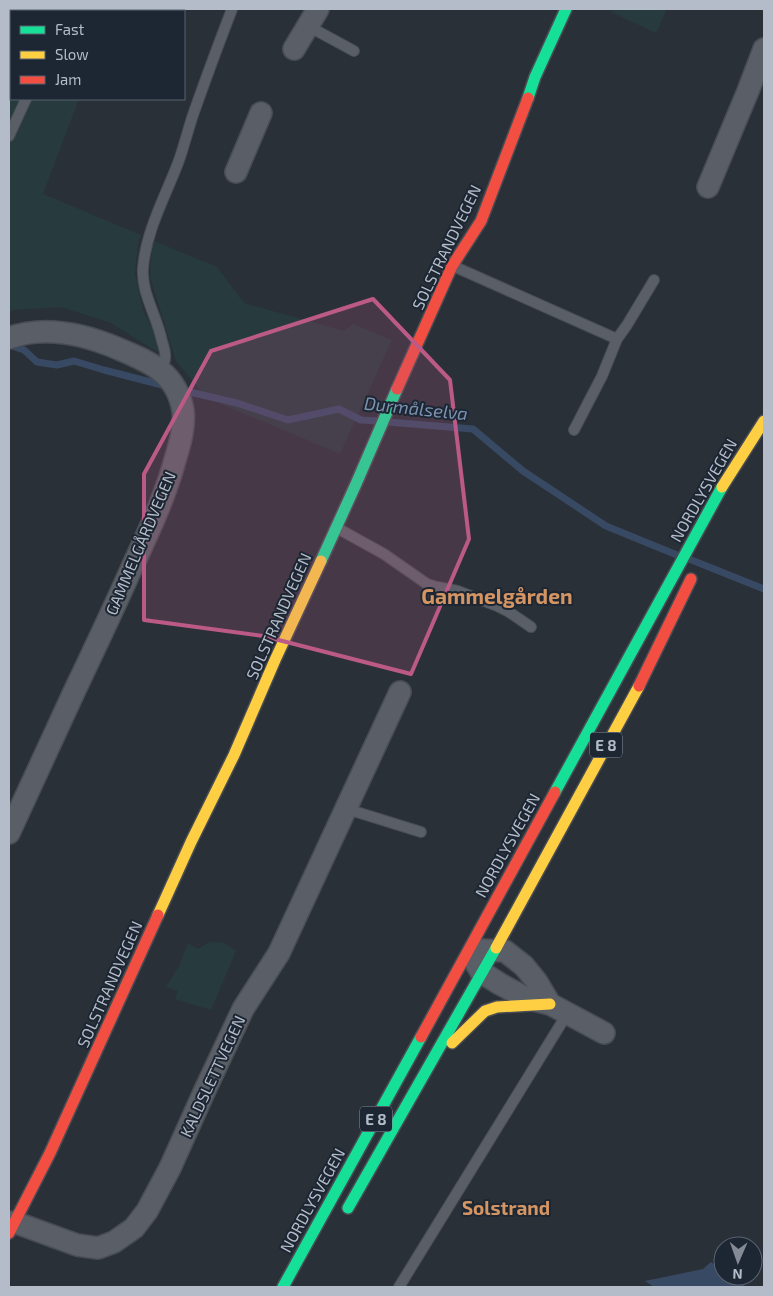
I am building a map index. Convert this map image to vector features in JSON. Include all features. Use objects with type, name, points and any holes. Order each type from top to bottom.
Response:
[{"type":"main road","name":"SOLSTRANDVEGEN","points":[[11,1228],[50,1153],[191,842],[234,755],[452,266],[481,221],[522,116],[535,77],[566,9]]},
{"type":"main road","name":"NORDLYSVEGEN","points":[[739,481],[764,421]]},
{"type":"main road","name":"NORDLYSVEGEN","points":[[283,1287],[718,493],[764,421]]},
{"type":"main road","name":"E 8","points":[[341,1220],[495,950],[640,684],[696,569]]},
{"type":"main road","name":"E 8","points":[[432,1061],[485,1011],[497,1007],[558,1009]]},
{"type":"street","points":[[294,49],[313,17]]},
{"type":"street","points":[[708,187],[764,49]]},
{"type":"street","points":[[236,172],[261,113]]},
{"type":"street","name":"GAMMELGÅRDVEGEN","points":[[9,338],[46,331],[78,335],[106,343],[146,360],[160,369],[174,387],[179,396],[184,422],[170,478],[157,510],[9,833]]},
{"type":"street","name":"KALDSLETTVEGEN","points":[[11,1228],[77,1245],[98,1248],[114,1242],[134,1228],[147,1211],[170,1168],[243,1008],[279,952],[400,692]]},
{"type":"street","points":[[468,949],[505,951],[524,966],[558,1009]]},
{"type":"street","points":[[468,949],[481,972],[500,984],[526,998],[558,1009],[604,1033]]},
{"type":"lane","points":[[160,369],[165,362],[165,353],[159,326],[143,279],[145,253],[152,228],[178,164],[193,115],[232,9]]},
{"type":"lane","points":[[313,17],[354,52]]},
{"type":"lane","points":[[9,136],[26,100]]},
{"type":"lane","points":[[452,266],[617,339]]},
{"type":"lane","points":[[574,430],[602,376],[617,339],[628,325],[654,280]]},
{"type":"lane","points":[[336,527],[384,554],[430,585],[458,590],[490,603],[509,612],[530,627]]},
{"type":"lane","points":[[347,809],[421,832]]},
{"type":"lane","points":[[399,1287],[558,1009]]},
{"type":"highlighted area","points":[[373,299],[450,380],[469,539],[411,674],[263,636],[144,620],[144,474],[211,351]]},
{"type":"green space","points":[[9,9],[137,9],[10,10],[10,100],[79,100],[43,194],[141,235],[138,244],[135,274],[143,310],[160,345],[157,352],[111,323],[61,307],[12,310],[9,313]]},
{"type":"green space","points":[[613,9],[667,9],[656,33],[611,12]]},
{"type":"green space","points":[[154,241],[217,267],[244,303],[344,331],[353,324],[392,340],[340,454],[207,398],[176,361],[150,277]]},
{"type":"green space","points":[[209,942],[224,943],[236,951],[211,1010],[175,999],[178,991],[166,987],[179,966],[188,943],[198,949]]},
{"type":"water","points":[[711,1262],[713,1264],[713,1286],[746,1287],[654,1287],[645,1281],[703,1269]]},
{"type":"waterway","name":"Durmålselva","points":[[9,345],[24,350],[37,362],[57,365],[74,361],[166,386]]},
{"type":"waterway","name":"Durmålselva","points":[[181,390],[237,403],[288,420],[339,409],[361,420],[377,421]]},
{"type":"waterway","name":"Durmålselva","points":[[388,422],[473,429],[523,471],[606,526],[677,555]]},
{"type":"waterway","name":"Durmålselva","points":[[689,559],[764,589]]},
{"type":"traffic: fast","points":[[528,98],[535,77],[566,9]]},
{"type":"traffic: fast","points":[[321,561],[397,389]]},
{"type":"traffic: fast","points":[[555,792],[722,487]]},
{"type":"traffic: fast","points":[[348,1208],[496,948]]},
{"type":"traffic: fast","points":[[283,1287],[421,1037]]},
{"type":"traffic: slow","points":[[722,487],[764,421]]},
{"type":"traffic: slow","points":[[158,915],[191,842],[234,755],[321,561]]},
{"type":"traffic: slow","points":[[496,948],[639,686]]},
{"type":"traffic: slow","points":[[452,1043],[485,1011],[497,1007],[550,1004]]},
{"type":"traffic: jam","points":[[397,389],[452,266],[481,221],[528,98]]},
{"type":"traffic: jam","points":[[639,686],[691,579]]},
{"type":"traffic: jam","points":[[421,1037],[555,792]]},
{"type":"traffic: jam","points":[[9,1233],[50,1153],[158,915]]},
{"type":"district","name":"Gammelgården","points":[[497,595]]},
{"type":"district","name":"Solstrand","points":[[506,1207]]}]
